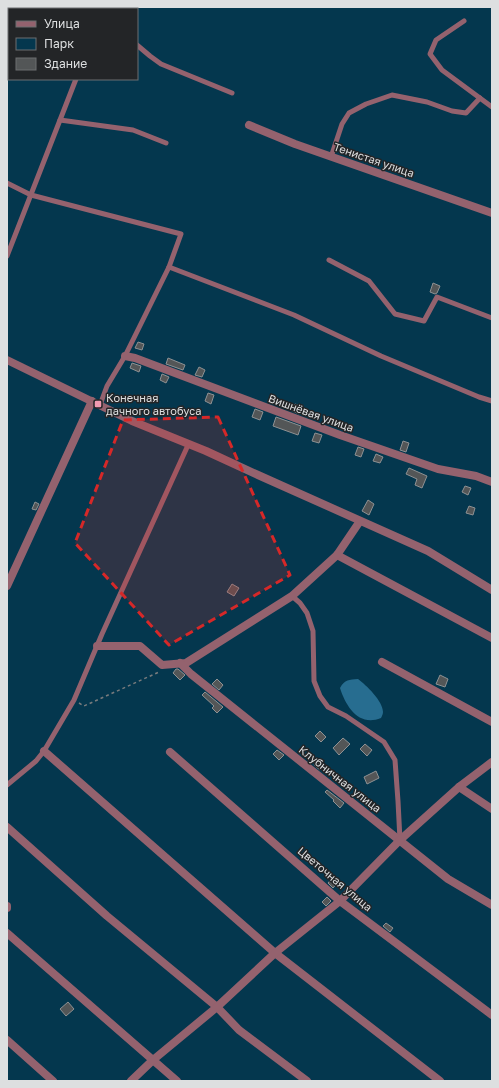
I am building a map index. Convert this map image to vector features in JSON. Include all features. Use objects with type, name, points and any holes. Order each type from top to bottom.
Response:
[{"type":"street","name":"Тенистая улица","points":[[249,125],[295,144],[492,213]]},
{"type":"street","name":"Вишнёвая улица","points":[[124,356],[135,358],[340,435],[438,469],[476,476],[492,482]]},
{"type":"street","points":[[7,360],[132,421],[189,443],[258,476],[428,551],[492,590]]},
{"type":"street","points":[[7,586],[92,401]]},
{"type":"street","points":[[97,646],[140,646],[162,665],[186,663],[292,596],[337,555],[360,521]]},
{"type":"street","points":[[337,555],[492,638]]},
{"type":"street","points":[[382,662],[492,722]]},
{"type":"street","name":"Клубничная улица","points":[[180,663],[191,674],[448,879],[492,905]]},
{"type":"street","points":[[44,751],[275,953],[440,1081]]},
{"type":"street","name":"Цветочная улица","points":[[170,752],[340,901],[492,1015]]},
{"type":"street","points":[[131,1081],[153,1060],[217,1007],[275,953],[340,901],[400,840],[459,787],[492,762]]},
{"type":"street","points":[[459,787],[492,809]]},
{"type":"street","points":[[7,827],[107,916],[217,1007],[239,1030],[307,1081]]},
{"type":"street","points":[[7,933],[177,1081]]},
{"type":"street","points":[[7,1040],[53,1081]]},
{"type":"lane","points":[[464,21],[436,40],[430,54],[442,70],[492,106]]},
{"type":"lane","points":[[138,46],[161,64],[232,93]]},
{"type":"lane","points":[[7,256],[76,80]]},
{"type":"lane","points":[[331,156],[342,124],[349,113],[366,104],[392,95],[427,102],[452,111],[466,113],[480,98]]},
{"type":"lane","points":[[60,120],[133,130],[166,142]]},
{"type":"lane","points":[[7,183],[32,194],[181,234],[169,267],[124,356],[107,386],[100,405]]},
{"type":"lane","points":[[329,260],[369,281],[395,314],[424,321],[437,297],[492,318]]},
{"type":"lane","points":[[169,267],[294,315],[381,356],[492,401]]},
{"type":"lane","points":[[7,785],[36,761],[44,751],[74,700],[189,443]]},
{"type":"lane","points":[[292,596],[300,603],[307,613],[313,631],[314,681],[320,696],[328,707],[346,716],[384,742],[394,760],[400,840]]},
{"type":"path","points":[[74,700],[84,706],[163,670],[169,664]]},
{"type":"highlighted area","points":[[218,417],[290,575],[169,645],[75,543],[123,420]]},
{"type":"green space","points":[[7,7],[492,7],[492,1081],[7,1081]]},
{"type":"shaded area","points":[[358,679],[369,689],[380,703],[383,712],[381,718],[366,720],[354,714],[346,702],[340,688],[346,681]]},
{"type":"building","points":[[433,283],[440,286],[435,294],[430,292]]},
{"type":"building","points":[[138,342],[144,344],[142,350],[135,348]]},
{"type":"building","points":[[168,358],[185,365],[183,370],[166,364]]},
{"type":"building","points":[[132,363],[141,366],[139,372],[130,368]]},
{"type":"building","points":[[199,367],[205,370],[202,377],[195,375]]},
{"type":"building","points":[[162,374],[169,377],[166,383],[160,380]]},
{"type":"building","points":[[208,393],[214,395],[211,404],[205,401]]},
{"type":"building","points":[[295,404],[302,407],[299,414],[292,411]]},
{"type":"building","points":[[255,409],[263,412],[260,420],[252,417]]},
{"type":"building","points":[[276,417],[301,426],[298,435],[273,426]]},
{"type":"building","points":[[315,433],[322,435],[319,443],[312,441]]},
{"type":"building","points":[[403,441],[409,443],[406,452],[400,450]]},
{"type":"building","points":[[358,447],[364,449],[361,457],[355,455]]},
{"type":"building","points":[[376,454],[383,457],[380,463],[373,461]]},
{"type":"building","points":[[409,468],[427,476],[422,488],[415,485],[417,479],[406,474]]},
{"type":"building","points":[[465,486],[471,488],[468,495],[462,492]]},
{"type":"building","points":[[368,500],[374,504],[369,515],[362,511]]},
{"type":"building","points":[[35,502],[39,504],[36,510],[32,509]]},
{"type":"building","points":[[469,506],[475,508],[473,515],[466,513]]},
{"type":"building","points":[[232,584],[239,588],[234,596],[227,592]]},
{"type":"building","points":[[176,669],[185,675],[180,680],[173,673]]},
{"type":"building","points":[[440,675],[448,679],[445,687],[436,684]]},
{"type":"building","points":[[217,679],[223,685],[219,690],[212,684]]},
{"type":"building","points":[[205,692],[223,707],[217,713],[212,708],[214,706],[202,695]]},
{"type":"building","points":[[320,731],[326,737],[321,742],[315,736]]},
{"type":"building","points":[[343,738],[350,744],[339,755],[333,748]]},
{"type":"building","points":[[365,744],[372,750],[367,756],[360,749]]},
{"type":"building","points":[[277,750],[284,755],[279,760],[273,754]]},
{"type":"building","points":[[317,761],[323,767],[320,770],[314,765]]},
{"type":"building","points":[[376,771],[379,778],[367,784],[364,777]]},
{"type":"building","points":[[327,790],[344,803],[340,808],[325,792]]},
{"type":"building","points":[[334,876],[339,881],[333,888],[328,883]]},
{"type":"building","points":[[327,897],[331,901],[326,906],[322,902]]},
{"type":"building","points":[[386,923],[393,928],[390,932],[383,926]]},
{"type":"building","points":[[68,1002],[74,1009],[66,1016],[60,1009]]},
{"type":"place","name":"Конечная дачного автобуса","points":[[98,404]]}]
